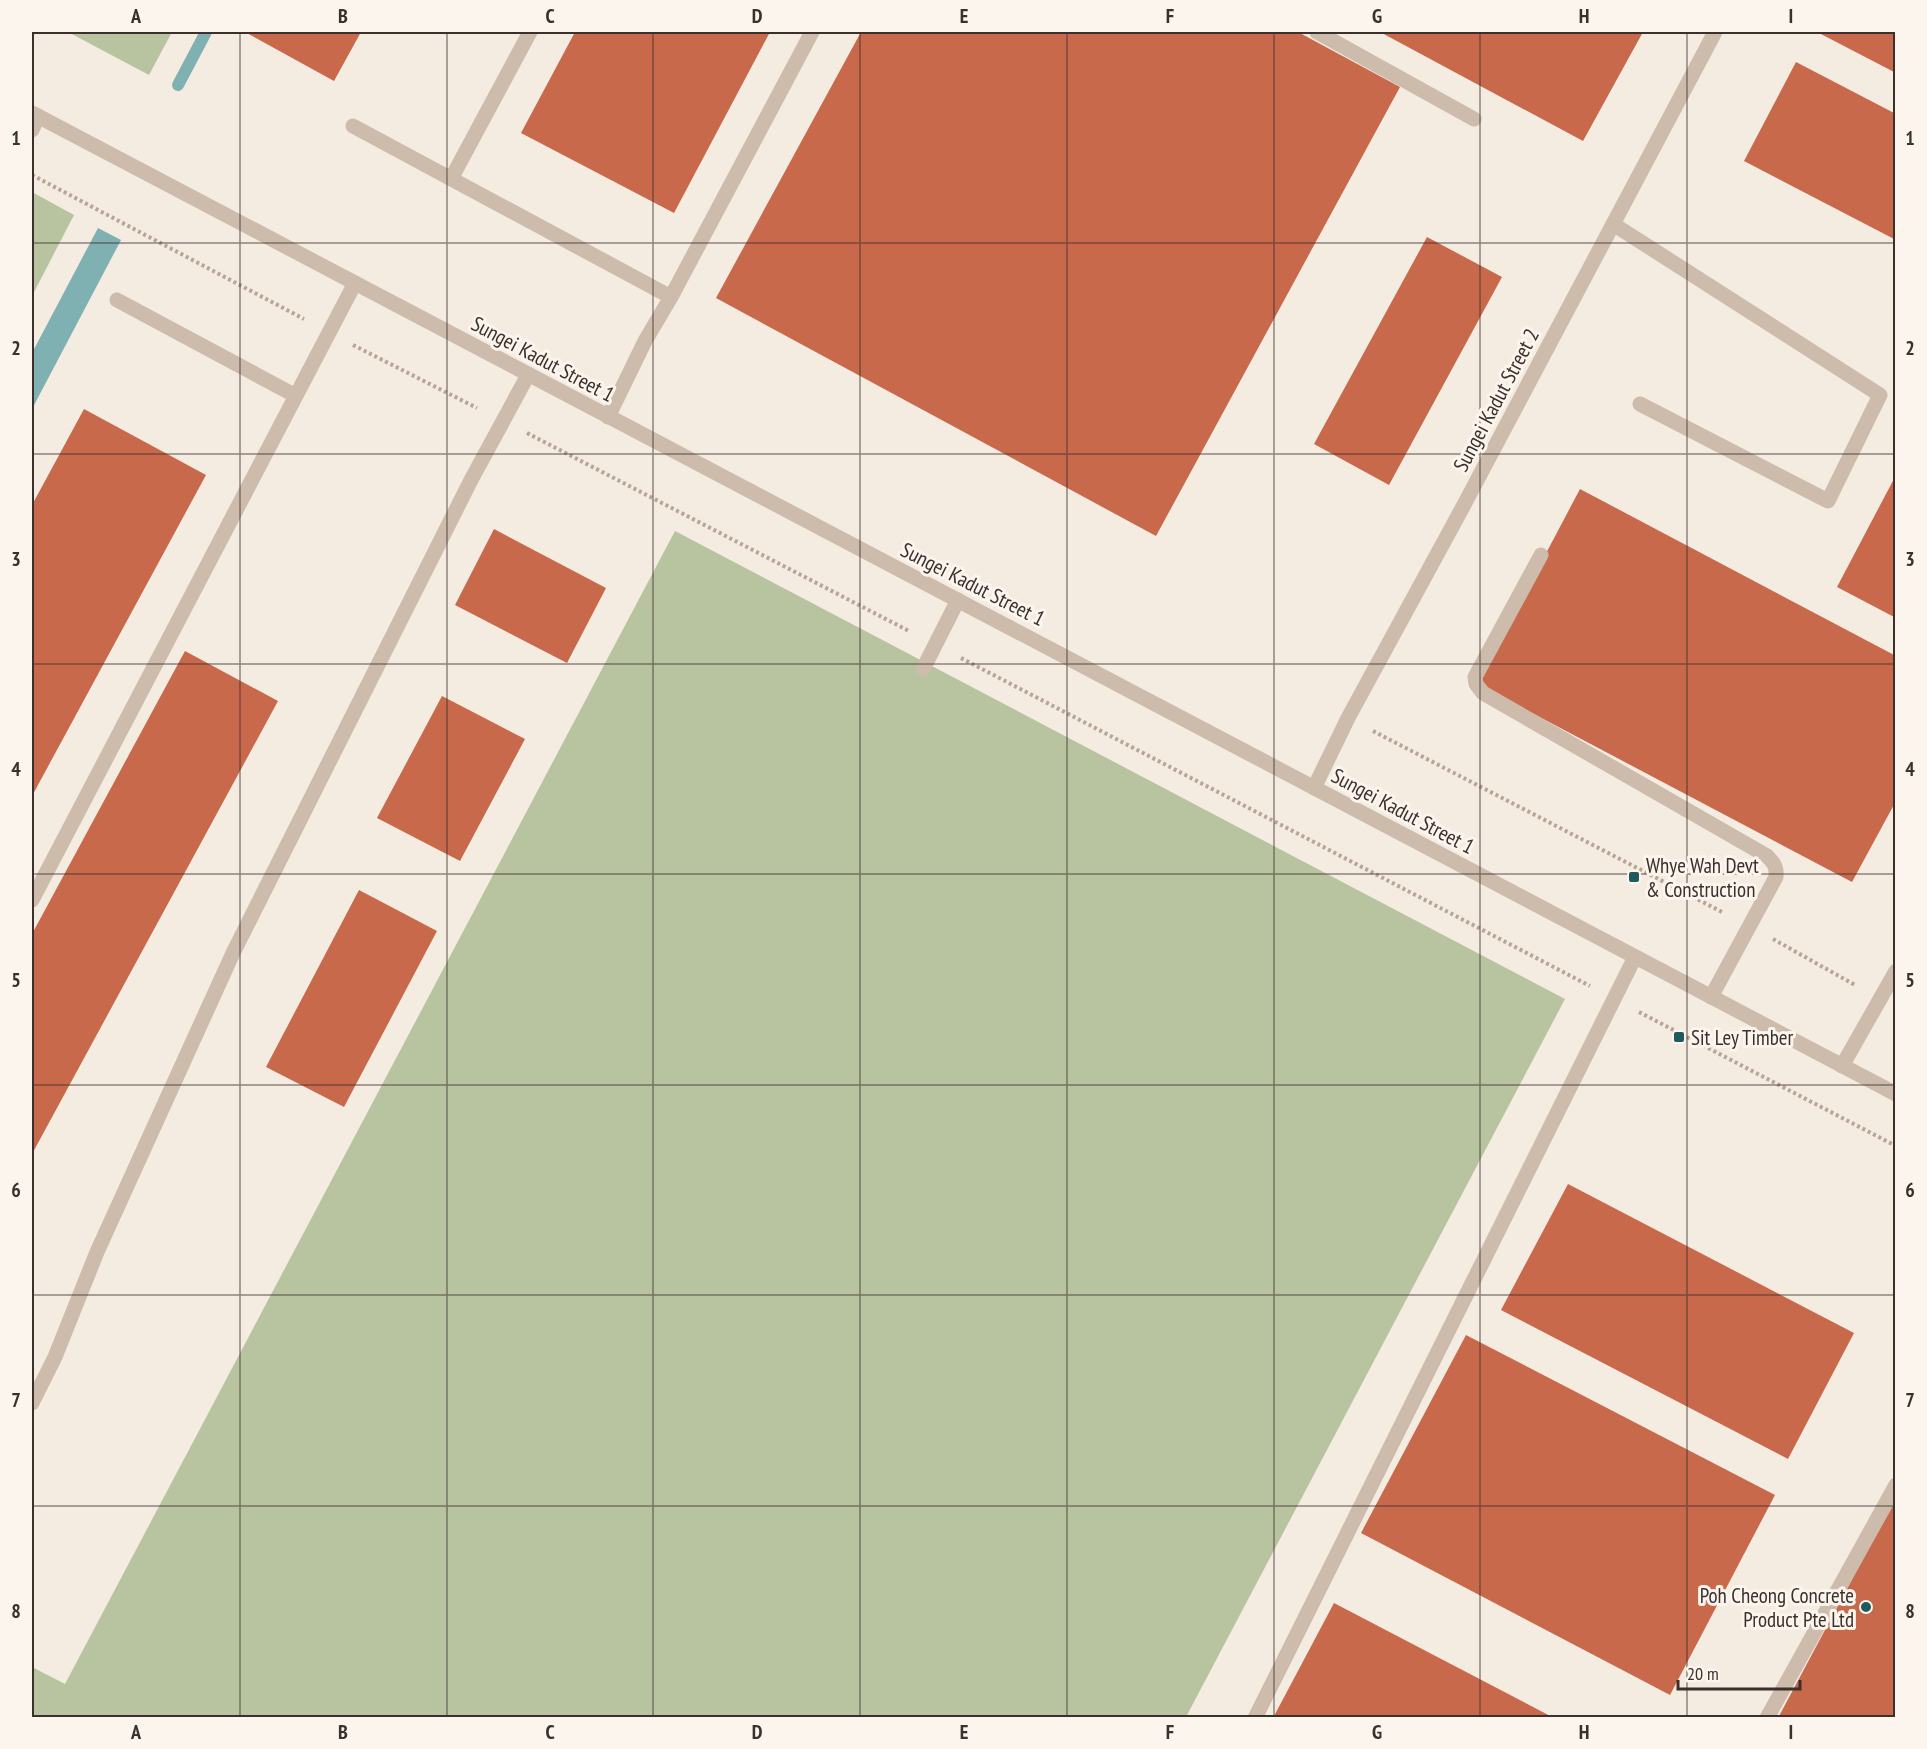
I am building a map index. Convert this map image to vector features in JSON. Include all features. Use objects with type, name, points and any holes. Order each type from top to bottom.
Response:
[{"type":"street","points":[[451,179],[530,32]]},
{"type":"street","points":[[608,417],[645,340],[671,297],[812,32]]},
{"type":"street","points":[[1317,32],[1474,119]]},
{"type":"street","name":"Sungei Kadut Street 2","points":[[1314,788],[1348,718],[1715,32]]},
{"type":"street","name":"Sungei Kadut Street 1","points":[[34,120],[355,283],[1896,1094]]},
{"type":"street","points":[[353,126],[671,297]]},
{"type":"street","points":[[1613,224],[1880,395],[1828,501],[1640,404]]},
{"type":"street","points":[[32,900],[355,283]]},
{"type":"street","points":[[117,300],[296,396]]},
{"type":"street","points":[[32,1403],[55,1357],[97,1252],[233,952],[471,480],[528,375]]},
{"type":"street","points":[[1541,555],[1475,677],[1476,684],[1483,693],[1767,856],[1777,869],[1776,877],[1711,997]]},
{"type":"street","points":[[922,669],[958,600]]},
{"type":"street","points":[[1255,1718],[1635,957]]},
{"type":"street","points":[[1842,1066],[1896,971]]},
{"type":"street","points":[[1767,1718],[1896,1485]]},
{"type":"path","points":[[32,175],[329,333],[1293,830]]},
{"type":"path","points":[[1348,718],[1750,926],[1880,999]]},
{"type":"green space","points":[[68,32],[172,32],[149,75]]},
{"type":"green space","points":[[32,192],[74,215],[32,296]]},
{"type":"green space","points":[[675,531],[1565,999],[1186,1717],[32,1718],[32,1667],[65,1684]]},
{"type":"water","points":[[98,228],[121,240],[32,409],[32,353]]},
{"type":"building","points":[[245,32],[361,32],[334,81]]},
{"type":"building","points":[[575,32],[770,32],[674,213],[521,133]]},
{"type":"building","points":[[861,32],[1298,32],[1400,87],[1156,536],[716,298]]},
{"type":"building","points":[[1380,32],[1643,32],[1583,141]]},
{"type":"building","points":[[1817,32],[1896,32],[1896,73]]},
{"type":"building","points":[[1796,62],[1896,114],[1896,240],[1744,161]]},
{"type":"building","points":[[1427,237],[1502,277],[1389,485],[1314,444]]},
{"type":"building","points":[[84,409],[206,475],[32,796],[32,505]]},
{"type":"building","points":[[1896,475],[1896,618],[1837,587]]},
{"type":"building","points":[[1580,489],[1896,656],[1896,801],[1852,882],[1477,684]]},
{"type":"building","points":[[494,529],[606,588],[567,663],[455,605]]},
{"type":"building","points":[[185,651],[278,701],[32,1154],[32,934]]},
{"type":"building","points":[[442,696],[525,739],[460,861],[377,818]]},
{"type":"building","points":[[359,890],[437,931],[344,1107],[266,1067]]},
{"type":"building","points":[[1568,1184],[1854,1333],[1788,1459],[1501,1310]]},
{"type":"building","points":[[1466,1335],[1775,1495],[1670,1695],[1361,1533]]},
{"type":"building","name":"Poh Cheong Concrete Product Pte Ltd","points":[[1896,1497],[1896,1718],[1778,1718]]},
{"type":"building","points":[[1334,1603],[1554,1718],[1273,1718]]},
{"type":"waterway","points":[[178,85],[206,32]]},
{"type":"place","name":"Whye Wah Devt & Construction","points":[[1634,877]]},
{"type":"place","name":"Sit Ley Timber","points":[[1679,1037]]},
{"type":"place","name":"Poh Cheong Concrete Product Pte Ltd","points":[[1866,1607]]}]
